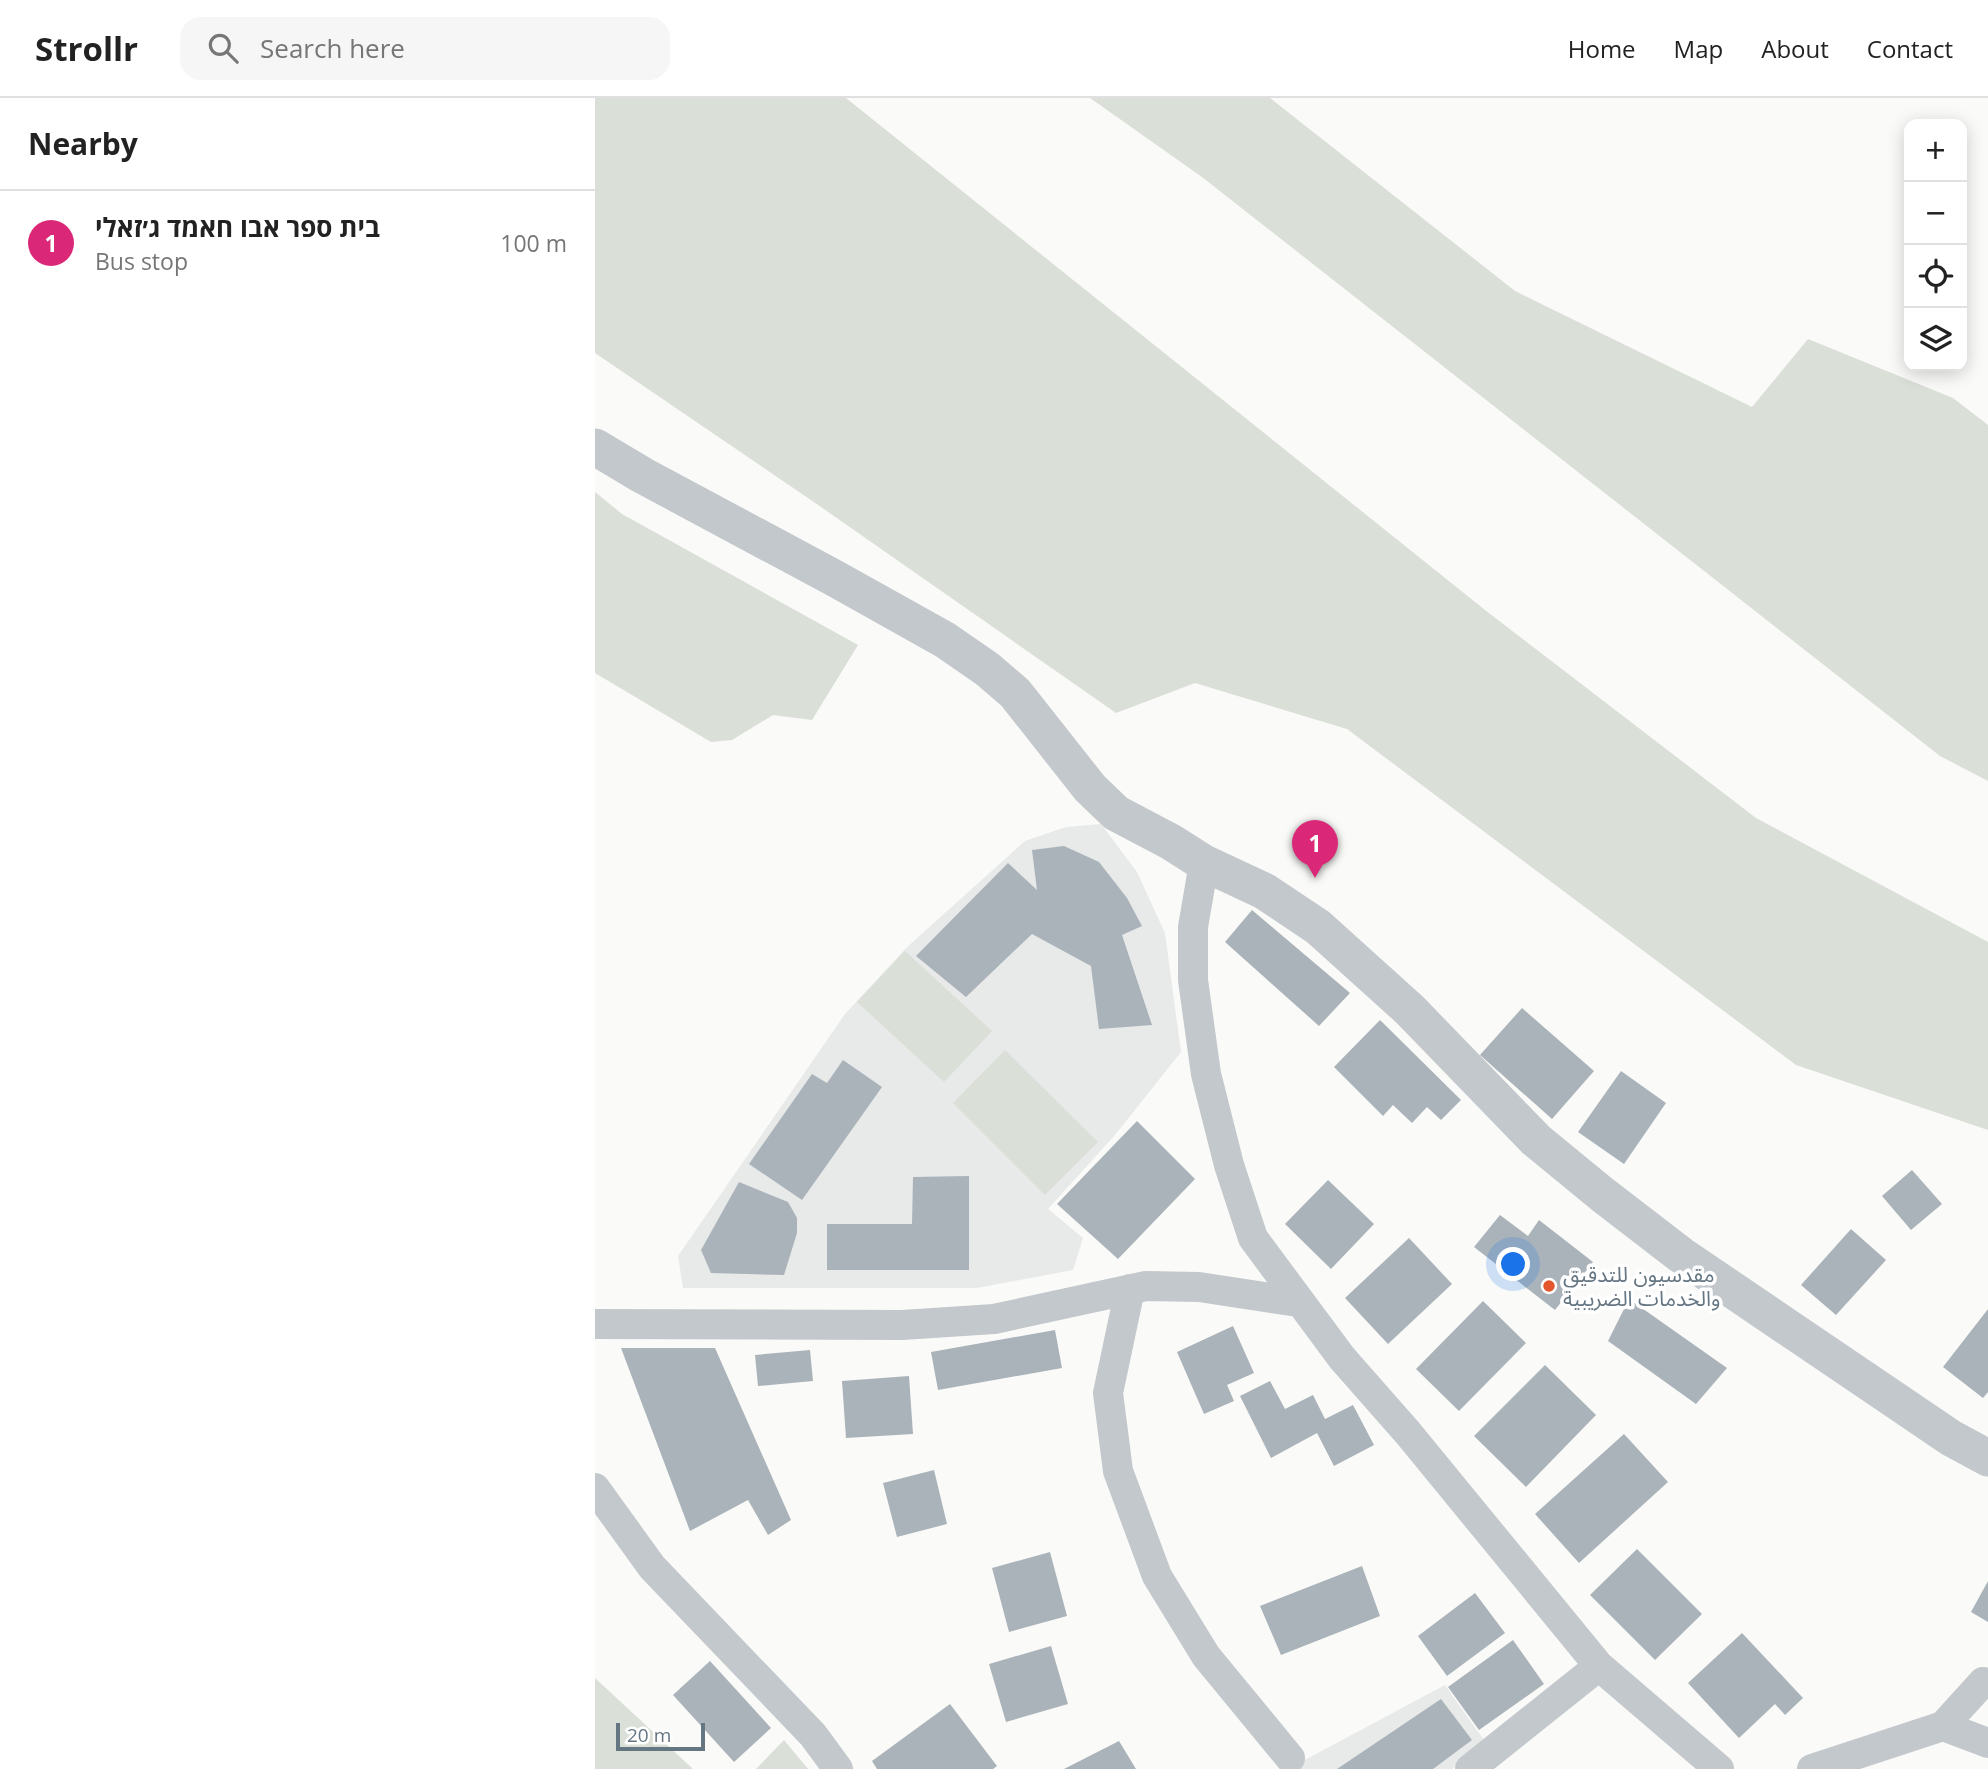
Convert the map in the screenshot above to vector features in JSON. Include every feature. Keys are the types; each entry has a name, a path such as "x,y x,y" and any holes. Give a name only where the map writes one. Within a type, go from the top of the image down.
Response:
{"street":[{"path":"595,447 848,585 945,640 977,662 1015,693 1090,788 1116,813 1204,863 1264,891 1318,928 1410,1010 1536,1140 1681,1255 1951,1438 1988,1458"},
{"path":"1204,863 1193,927 1193,981 1206,1074 1229,1165 1253,1238 1342,1358 1408,1433 1599,1666 1719,1769"},
{"path":"595,1324 902,1325 994,1319 1146,1286 1199,1287 1299,1302"},
{"path":"1130,1289 1108,1393 1118,1471 1157,1576 1206,1656 1290,1758"},
{"path":"595,1488 652,1567 813,1735 838,1769"},
{"path":"1470,1769 1599,1666"},
{"path":"1812,1769 1943,1726 1983,1682 1988,1684"},
{"path":"1943,1726 1988,1743"}],"shaded area":[{"path":"595,98 846,98 1485,610 1756,818 1988,942 1988,1130 1796,1065 1347,729 1195,683 1116,713 595,353"},
{"path":"1090,98 1270,98 1515,291 1752,407 1808,339 1953,398 1988,425 1988,781 1940,756 1202,177"},
{"path":"595,492 622,514 858,645 812,720 773,715 732,740 711,742 595,673"},
{"path":"1101,824 1137,872 1165,933 1181,1052 1115,1135 1048,1209 1083,1238 1073,1270 977,1288 683,1288 678,1256 845,1014 906,948 1025,841 1066,827"},
{"path":"905,951 992,1031 944,1082 857,1002"},
{"path":"1005,1050 1098,1142 1045,1195 953,1103"},
{"path":"595,1678 693,1769 595,1769"},
{"path":"1445,1685 1486,1743 1452,1769 1288,1769"},
{"path":"784,1740 808,1769 756,1769"}],"building":[{"path":"1064,846 1099,862 1127,898 1142,926 1122,935 1152,1025 1099,1029 1091,966 1032,934 966,997 916,956 1008,863 1037,890 1032,850"},
{"path":"1252,910 1350,993 1319,1026 1225,942"},
{"path":"1522,1008 1594,1071 1552,1119 1480,1055"},
{"path":"1380,1020 1461,1100 1441,1120 1427,1107 1412,1123 1393,1105 1383,1116 1334,1067"},
{"path":"843,1060 882,1087 802,1200 749,1164 812,1074 827,1083"},
{"path":"1621,1071 1666,1103 1624,1164 1578,1132"},
{"path":"1137,1121 1195,1179 1118,1259 1057,1204"},
{"path":"1912,1170 1942,1204 1911,1230 1882,1196"},
{"path":"969,1176 969,1270 827,1270 827,1224 912,1224 913,1177"},
{"path":"1328,1180 1374,1224 1331,1269 1285,1224"},
{"path":"739,1182 788,1202 797,1218 797,1233 784,1275 711,1273 701,1250"},
{"name":"مقدسيون للتدقيق والخدمات الضريبية","path":"1500,1215 1528,1236 1539,1220 1593,1262 1555,1310 1474,1247"},
{"path":"1851,1229 1886,1260 1836,1315 1801,1285"},
{"path":"1409,1238 1452,1284 1388,1344 1345,1298"},
{"path":"1629,1299 1727,1368 1696,1404 1608,1341"},
{"path":"1483,1301 1526,1343 1459,1411 1416,1369"},
{"path":"1988,1309 1988,1392 1983,1398 1943,1367"},
{"path":"1233,1326 1254,1373 1227,1385 1234,1401 1204,1414 1177,1352"},
{"path":"1055,1330 1062,1368 938,1390 931,1352"},
{"path":"621,1348 715,1348 791,1520 768,1535 748,1500 690,1531"},
{"path":"810,1350 813,1381 758,1386 755,1355"},
{"path":"1545,1365 1596,1415 1526,1487 1474,1436"},
{"path":"909,1376 913,1434 846,1438 842,1381"},
{"path":"1270,1381 1285,1409 1313,1395 1325,1419 1353,1405 1374,1445 1334,1466 1317,1433 1271,1458 1240,1396"},
{"path":"1624,1434 1668,1482 1579,1563 1535,1514"},
{"path":"934,1470 947,1524 897,1537 883,1483"},
{"path":"1637,1549 1702,1614 1655,1660 1590,1595"},
{"path":"1050,1552 1067,1616 1009,1632 992,1568"},
{"path":"1362,1566 1380,1616 1281,1655 1260,1606"},
{"path":"1988,1581 1988,1622 1971,1612"},
{"path":"1475,1593 1505,1633 1447,1676 1418,1636"},
{"path":"1742,1633 1803,1698 1785,1715 1775,1704 1739,1738 1688,1683"},
{"path":"1513,1640 1544,1684 1479,1730 1448,1687"},
{"path":"1051,1646 1068,1704 1006,1722 989,1664"},
{"path":"710,1661 771,1728 734,1762 673,1695"},
{"path":"1441,1699 1472,1740 1433,1769 1337,1769"},
{"path":"950,1704 997,1766 993,1769 877,1769 872,1761"},
{"path":"1119,1741 1136,1769 1064,1769"}],"place":[{"name":"בית ספר אבו חאמד ג׳זאלי","path":"1315,878"},
{"name":"مقدسيون للتدقيق والخدمات الضريبية","path":"1549,1286"}]}
